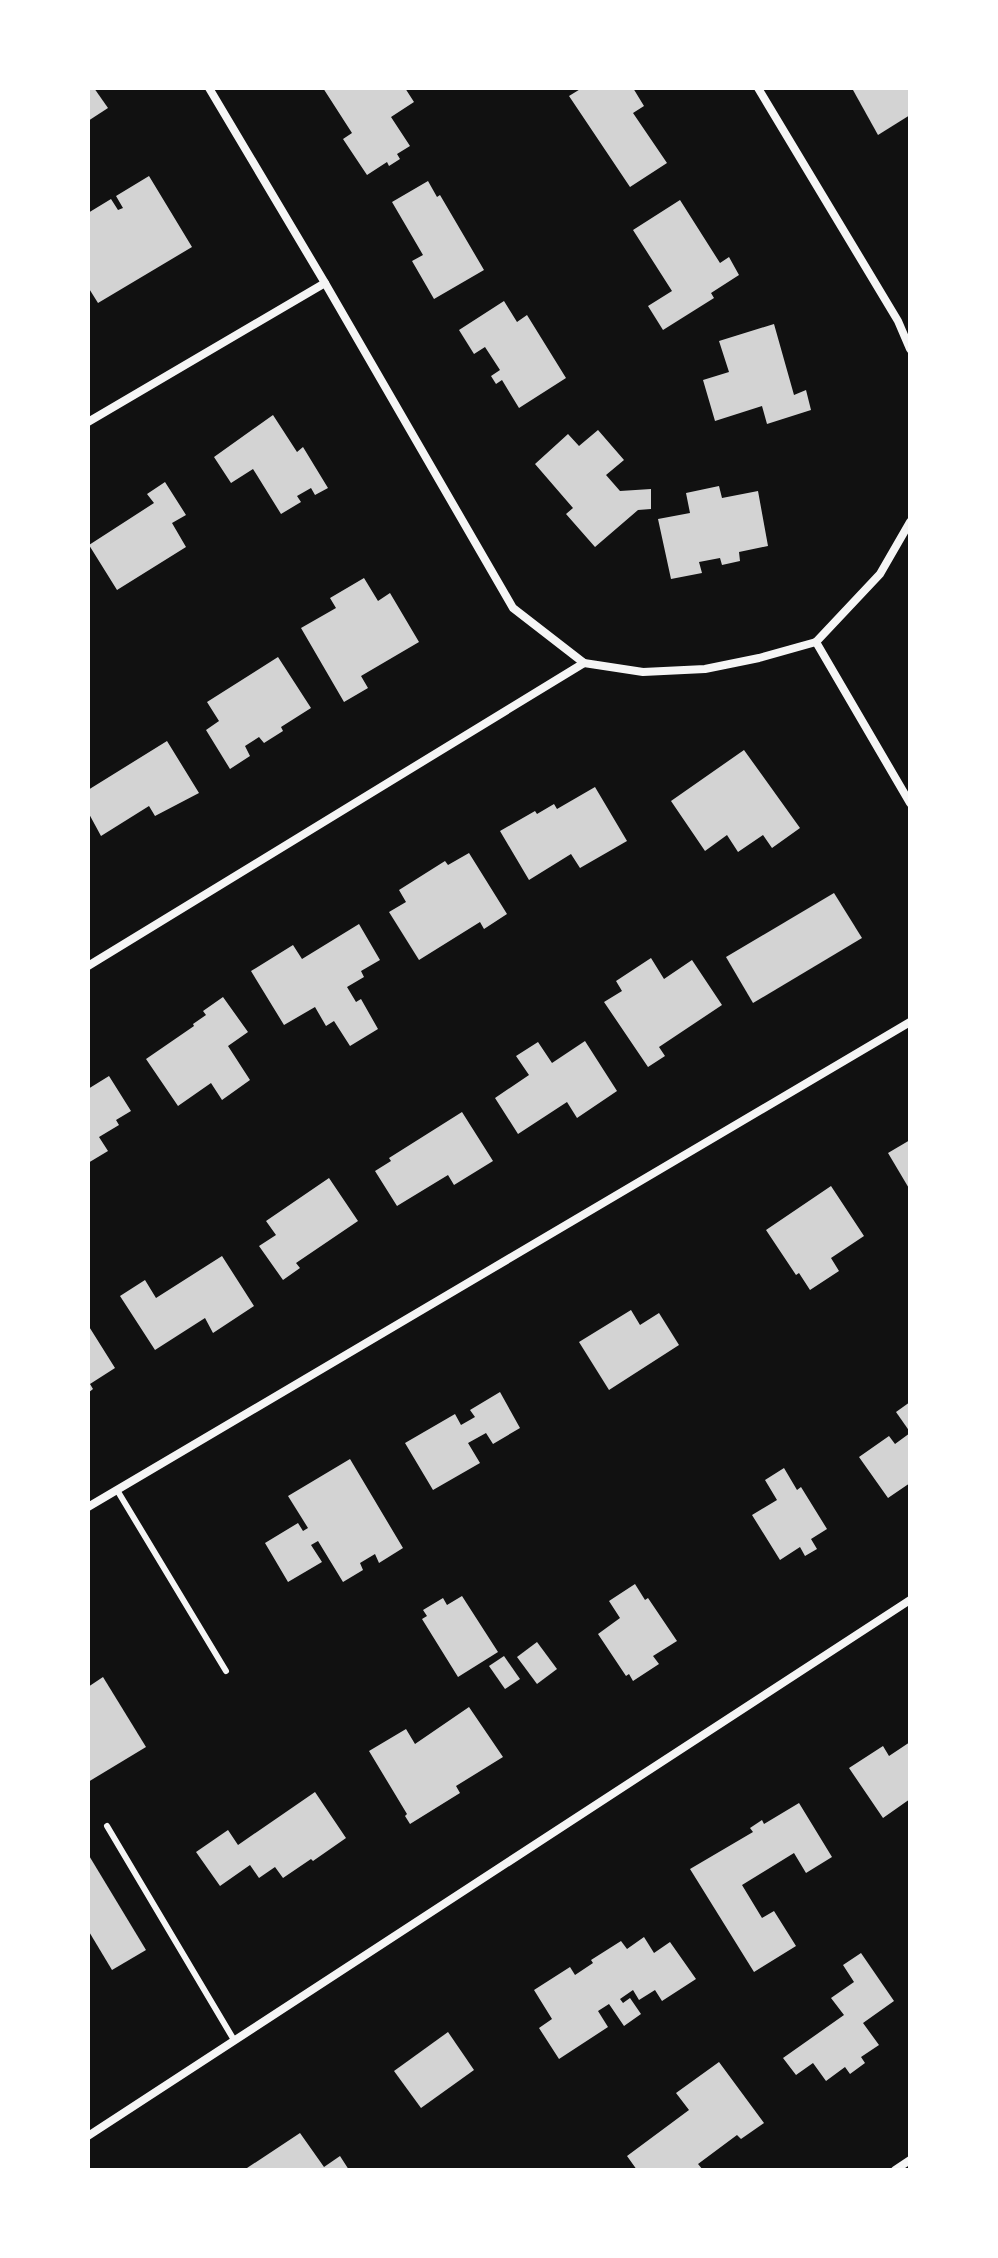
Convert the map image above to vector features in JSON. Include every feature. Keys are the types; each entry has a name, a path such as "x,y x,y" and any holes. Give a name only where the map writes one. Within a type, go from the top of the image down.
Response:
{"street":[{"path":"209,88 513,608 584,663 643,672 705,669 816,642 880,574 910,522"},
{"path":"758,88 898,321 910,349"},
{"path":"88,422 325,283"},
{"path":"816,642 910,803"},
{"path":"88,966 584,663"},
{"path":"88,1507 910,1022"},
{"path":"88,2136 910,1600"},
{"path":"895,2170 910,2160"}],"lane":[{"path":"117,1490 226,1671"},
{"path":"107,1826 234,2040"}],"building":[{"path":"88,88 94,88 108,108 88,121"},
{"path":"323,88 405,88 414,102 391,117 410,146 397,154 400,159 389,166 387,162 367,175 343,139 352,133"},
{"path":"582,88 633,88 644,106 633,113 667,163 630,187 569,96"},
{"path":"910,88 910,115 878,135 853,90"},
{"path":"149,176 192,247 98,303 88,287 88,213 111,199 118,210 123,208 116,196"},
{"path":"428,181 437,197 440,195 484,270 434,299 412,261 423,255 392,202"},
{"path":"680,200 720,263 729,257 739,275 711,293 714,298 663,330 648,306 672,291 633,230"},
{"path":"504,301 517,322 527,315 566,378 519,408 502,380 496,384 491,376 500,370 485,347 474,354 459,330"},
{"path":"774,324 794,395 806,390 811,410 767,424 762,406 715,421 703,380 729,372 719,341"},
{"path":"273,415 297,452 303,447 328,488 315,495 311,488 297,496 301,502 281,514 253,469 231,483 214,457"},
{"path":"598,430 624,460 606,475 620,491 651,489 651,509 638,510 595,547 566,514 573,508 535,464 568,434 579,446"},
{"path":"165,482 186,515 172,523 186,547 117,590 89,545 154,503 147,494"},
{"path":"719,486 722,498 758,491 768,546 739,552 740,561 722,565 720,558 699,562 702,573 671,579 658,519 690,513 686,493"},
{"path":"364,578 378,601 390,593 419,642 361,676 368,688 344,702 301,628 336,608 330,598"},
{"path":"278,657 311,708 281,727 283,731 264,743 259,737 245,746 250,756 230,769 206,730 219,721 207,702"},
{"path":"167,741 199,793 155,816 149,806 101,836 88,812 88,790"},
{"path":"744,750 800,828 772,848 763,835 738,852 727,835 705,851 671,801"},
{"path":"595,787 627,841 580,868 571,854 529,880 500,831 535,811 537,814 554,804 557,809"},
{"path":"469,853 507,914 484,929 480,922 419,960 389,912 406,902 399,890 445,861 448,865"},
{"path":"834,893 862,938 753,1003 726,957"},
{"path":"359,924 380,960 361,971 364,977 347,987 356,1002 361,999 378,1029 350,1046 334,1021 326,1026 315,1007 284,1025 251,971 293,945 302,959"},
{"path":"651,958 664,979 692,960 722,1005 659,1047 665,1056 648,1067 604,1002 622,991 616,981"},
{"path":"223,997 248,1032 228,1046 250,1080 222,1100 211,1083 178,1106 146,1059 194,1026 206,1015 203,1011"},
{"path":"585,1041 617,1091 577,1118 567,1102 518,1134 495,1098 529,1075 516,1056 538,1042 552,1063"},
{"path":"109,1076 131,1111 116,1120 119,1125 99,1137 108,1151 88,1163 88,1089"},
{"path":"462,1112 493,1161 454,1185 448,1175 397,1206 375,1171 391,1161 389,1158"},
{"path":"910,1140 910,1190 888,1153"},
{"path":"329,1178 358,1221 296,1263 300,1268 283,1280 259,1246 276,1235 266,1221"},
{"path":"831,1186 864,1236 831,1258 839,1271 810,1290 799,1273 796,1275 766,1230"},
{"path":"222,1256 254,1306 213,1333 205,1318 155,1350 120,1296 145,1280 156,1298"},
{"path":"631,1310 640,1325 659,1313 679,1345 609,1390 579,1342"},
{"path":"88,1325 115,1368 90,1384 93,1389 88,1393"},
{"path":"500,1392 520,1428 493,1444 486,1433 468,1443 480,1463 433,1490 405,1443 455,1414 461,1425 475,1417 470,1410"},
{"path":"910,1402 910,1432 896,1412"},
{"path":"910,1433 910,1483 888,1498 859,1457 889,1436 895,1444"},
{"path":"350,1459 403,1548 379,1563 375,1554 360,1563 363,1570 343,1582 318,1541 311,1545 322,1562 288,1582 265,1543 298,1523 303,1531 308,1528 288,1496"},
{"path":"784,1468 797,1490 801,1487 827,1529 811,1539 817,1549 805,1556 800,1547 780,1560 752,1515 777,1500 765,1480"},
{"path":"635,1584 677,1641 653,1656 659,1664 633,1681 629,1674 626,1676 598,1634 620,1618 609,1601"},
{"path":"462,1596 498,1652 458,1677 422,1619 427,1616 423,1610 443,1598 447,1605"},
{"path":"537,1642 557,1669 537,1684 517,1657"},
{"path":"504,1656 520,1679 505,1689 489,1666"},
{"path":"103,1677 146,1747 88,1782 88,1687"},
{"path":"469,1707 503,1757 456,1786 460,1793 410,1824 369,1751 406,1729 415,1744"},
{"path":"910,1742 910,1799 883,1818 849,1768 883,1746 889,1756"},
{"path":"315,1792 346,1838 283,1878 275,1867 259,1878 250,1865 220,1886 196,1852 228,1830 238,1845"},
{"path":"799,1803 832,1857 806,1873 794,1853 742,1885 762,1918 774,1911 796,1946 754,1972 690,1869 753,1832 750,1828 762,1820 764,1824"},
{"path":"88,1854 146,1950 112,1970 88,1930"},
{"path":"644,1937 654,1953 670,1942 696,1979 662,2001 655,1990 639,2000 633,1990 620,1999 623,2003 630,1998 641,2014 624,2026 609,2004 598,2011 608,2027 559,2059 539,2028 552,2019 534,1990 570,1967 575,1975 593,1963 591,1960 621,1941 627,1949"},
{"path":"861,1953 894,2001 863,2023 879,2045 861,2057 865,2063 850,2074 845,2067 826,2081 813,2063 796,2075 783,2058 844,2015 831,1998 854,1982 843,1965"},
{"path":"448,2032 474,2070 421,2108 394,2071"},
{"path":"719,2062 764,2123 741,2139 737,2135 698,2164 703,2170 637,2170 627,2156 689,2110 676,2093"},
{"path":"300,2133 324,2167 340,2156 349,2170 244,2170"}]}
